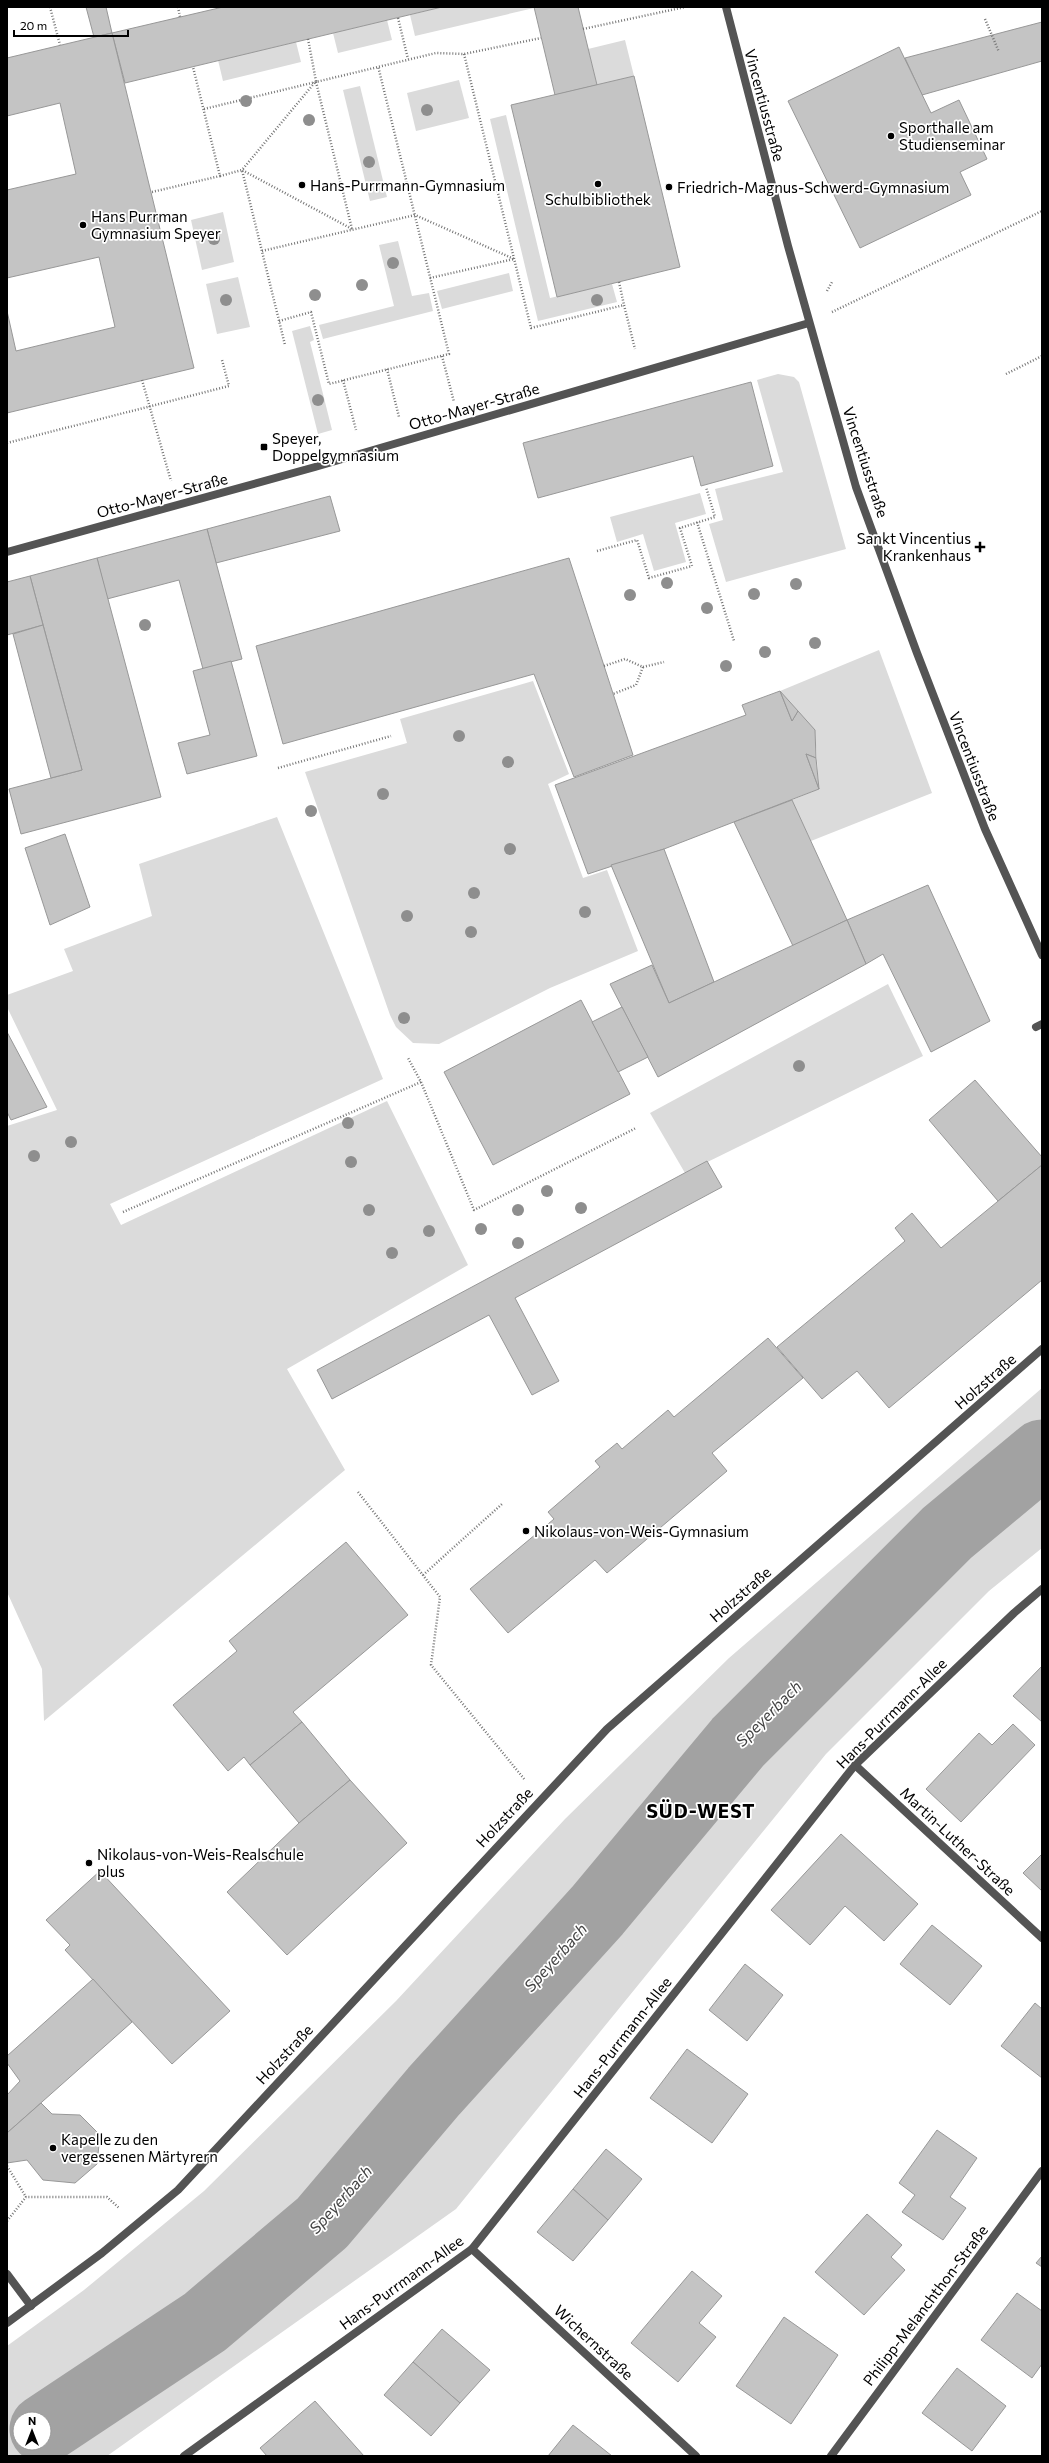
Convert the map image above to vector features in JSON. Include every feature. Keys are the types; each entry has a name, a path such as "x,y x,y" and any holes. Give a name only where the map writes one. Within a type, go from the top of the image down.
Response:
{"street":[{"name":"Vincentiusstraße","path":"726,7 809,323 856,487 917,653 985,829 1042,955"},
{"name":"Otto-Mayer-Straße","path":"7,552 362,454 809,323"},
{"name":"Holzstraße","path":"7,2323 136,2225 178,2190 607,1729 1042,1349"},
{"name":"Hans-Purrmann-Allee","path":"184,2456 472,2249 855,1765 1014,1613 1042,1589"},
{"name":"Martin-Luther-Straße","path":"855,1765 1042,1938"},
{"name":"Philipp-Melanchthon-Straße","path":"831,2456 1042,2171"},
{"name":"Wichernstraße","path":"472,2249 696,2456"},
{"path":"7,2274 31,2306"}],"path":[{"path":"50,7 60,45"},
{"path":"178,7 180,17"},
{"path":"583,29 685,7"},
{"path":"398,18 408,59"},
{"path":"985,19 999,52"},
{"path":"204,109 436,53 464,54 541,38"},
{"path":"308,40 316,82 352,229"},
{"path":"464,54 531,328 624,305"},
{"path":"279,321 311,312 329,384 449,354 378,66"},
{"path":"193,67 220,176"},
{"path":"152,192 242,170 316,82"},
{"path":"242,170 352,229"},
{"path":"242,170 285,345"},
{"path":"809,323 1042,211"},
{"path":"262,251 415,215 514,259"},
{"path":"430,278 514,259"},
{"path":"619,282 642,372"},
{"path":"442,356 460,425"},
{"path":"1006,374 1042,356"},
{"path":"7,443 229,386 222,360"},
{"path":"387,369 405,441"},
{"path":"142,380 178,505"},
{"path":"343,380 362,454"},
{"path":"597,551 637,540 649,578 692,566 680,528 715,517 706,487"},
{"path":"697,522 734,641"},
{"path":"604,666 625,659 643,667 664,662"},
{"path":"613,694 636,685 643,667"},
{"path":"278,768 391,736"},
{"path":"408,1058 421,1082 474,1210 636,1128"},
{"path":"123,1212 421,1082"},
{"path":"358,1492 440,1597 431,1665 511,1763"},
{"path":"423,1576 502,1504"},
{"path":"7,2166 26,2197"},
{"path":"26,2197 107,2196 136,2225"},
{"path":"7,2221 26,2197"}],"shaded area":[{"path":"442,7 534,8 415,36 410,15"},
{"path":"387,20 392,40 338,53 333,33"},
{"path":"625,40 634,76 597,85 588,49"},
{"path":"296,42 301,62 223,81 218,60"},
{"path":"459,80 469,118 416,131 407,93"},
{"path":"360,86 387,197 370,201 343,90"},
{"path":"506,115 550,298 612,284 617,302 538,321 490,119"},
{"path":"223,212 234,262 202,270 191,220"},
{"path":"398,241 412,296 429,293 433,311 323,339 319,325 394,306 379,245"},
{"path":"509,273 513,291 442,309 437,291"},
{"path":"238,277 250,327 217,334 206,284"},
{"path":"310,326 314,340 310,342 332,430 318,434 292,331"},
{"path":"778,374 794,377 799,382 846,549 726,582 709,524 723,520 715,489 783,472 757,380"},
{"path":"700,493 706,514 675,523 686,562 654,571 643,534 617,542 610,517"},
{"path":"879,650 932,793 811,841 792,800 819,789 815,731 780,691"},
{"path":"533,681 569,774 548,784 583,878 607,870 638,951 550,988 439,1044 413,1043 396,1027 390,1015 305,772 407,743 400,719"},
{"path":"277,817 383,1079 110,1204 121,1225 387,1101 468,1265 287,1369 345,1470 44,1721 42,1669 7,1592 7,1126 57,1110 7,1007 7,995 73,971 64,949 152,916 139,864"},
{"path":"888,984 923,1056 685,1173 650,1113"},
{"path":"1042,1388 1042,1548 989,1591 826,1754 456,2209 107,2456 7,2456 7,2346 84,2290 204,2191 396,2001 565,1819 729,1658"}],"building":[{"path":"86,7 106,7 112,33 94,37"},
{"path":"223,7 442,7 125,83 112,33"},
{"path":"534,7 578,7 597,85 555,95"},
{"path":"1042,22 1042,61 922,95 905,58"},
{"name":"Hans Purrman Gymnasium Speyer","path":"112,33 194,368 7,413 7,311 16,351 115,327 99,257 7,278 7,190 76,174 60,103 7,116 7,58"},
{"name":"Sporthalle am Studienseminar","path":"899,47 931,113 959,100 987,159 960,172 971,195 860,248 788,101"},
{"path":"634,76 680,267 557,297 511,105"},
{"path":"751,382 773,466 701,486 693,456 538,498 523,443"},
{"path":"330,496 340,531 216,563 207,529"},
{"path":"207,529 242,659 203,669 179,580 107,599 97,558"},
{"path":"97,558 161,797 21,834 9,789 82,770 30,576"},
{"path":"569,558 633,755 574,777 534,674 283,744 256,646"},
{"path":"30,576 43,625 7,635 7,582"},
{"path":"43,625 82,770 51,778 13,634"},
{"path":"231,661 257,756 187,774 178,743 210,735 193,671"},
{"path":"780,691 792,721 798,711 815,730 816,758 806,754 819,789 664,849 588,874 555,785 746,715 742,705"},
{"path":"780,691 798,711 792,721"},
{"path":"806,754 816,758 819,789"},
{"path":"792,800 847,920 793,946 734,822"},
{"path":"65,834 90,907 50,925 25,848"},
{"path":"664,849 714,982 669,1003 611,865"},
{"path":"928,885 990,1021 931,1052 883,954 866,964 847,920"},
{"path":"847,920 866,964 658,1077 610,984 652,965 669,1003"},
{"path":"581,1000 630,1094 493,1165 444,1072"},
{"path":"622,1007 648,1057 618,1072 592,1022"},
{"path":"7,1032 47,1107 11,1120 7,1112"},
{"path":"975,1080 1042,1157 1042,1165 998,1201 929,1120"},
{"path":"707,1161 722,1187 515,1298 559,1381 532,1395 489,1315 332,1399 317,1370"},
{"path":"1042,1165 1042,1280 889,1408 857,1371 822,1399 777,1347 905,1241 895,1228 912,1213 941,1248"},
{"name":"Nikolaus-von-Weis-Gymnasium","path":"768,1338 803,1378 712,1453 727,1471 607,1573 595,1560 508,1633 470,1589 554,1519 548,1512 600,1467 595,1461 617,1443 622,1449 668,1410 674,1417"},
{"path":"346,1542 408,1615 293,1712 302,1722 250,1765 244,1757 228,1771 173,1705 237,1651 229,1641"},
{"path":"1042,1666 1042,1722 1013,1696"},
{"path":"302,1722 350,1780 299,1823 250,1765"},
{"path":"1013,1724 1035,1745 961,1822 926,1789 979,1733 992,1745"},
{"path":"350,1780 407,1843 287,1955 227,1892 299,1823"},
{"path":"841,1834 918,1904 884,1941 845,1906 810,1945 771,1910"},
{"path":"1042,1854 1042,1891 1023,1873"},
{"path":"100,1871 230,2011 172,2064 65,1950 70,1945 46,1920"},
{"path":"932,1925 982,1966 950,2005 900,1964"},
{"path":"745,1964 783,1995 747,2041 709,2010"},
{"path":"93,1979 132,2022 7,2133 7,2095 20,2081 7,2063 7,2056"},
{"path":"1035,2003 1042,2009 1042,2078 1001,2046"},
{"path":"687,2049 748,2094 712,2143 650,2098"},
{"name":"Kapelle zu den vergessenen Märtyrern","path":"41,2103 52,2114 80,2115 100,2135 97,2164 75,2183 43,2180 27,2160 7,2163 7,2133"},
{"path":"937,2130 977,2158 950,2197 966,2208 943,2240 902,2212 915,2195 899,2183"},
{"path":"606,2149 642,2179 608,2220 573,2189"},
{"path":"573,2189 608,2220 573,2261 537,2232"},
{"path":"867,2214 902,2245 891,2257 905,2270 864,2315 815,2272"},
{"path":"1042,2256 1042,2267 1036,2263"},
{"path":"692,2271 722,2296 699,2323 716,2337 678,2382 631,2343"},
{"path":"1017,2293 1042,2311 1042,2364 1032,2378 981,2340"},
{"path":"784,2317 838,2355 791,2424 736,2386"},
{"path":"442,2329 490,2370 460,2403 413,2362"},
{"path":"413,2362 460,2403 431,2436 384,2395"},
{"path":"957,2368 1006,2406 972,2451 922,2413"},
{"path":"315,2401 364,2456 267,2456 260,2448"},
{"path":"573,2425 612,2456 548,2456"}],"waterway":[{"name":"Speyerbach","path":"52,2424 205,2322 322,2223 434,2091 597,1911 738,1742 947,1533 1042,1454"}],"place":[{"name":"Sporthalle am Studienseminar","path":"891,136"},
{"name":"Schulbibliothek","path":"598,184"},
{"name":"Hans-Purrmann-Gymnasium","path":"302,185"},
{"name":"Friedrich-Magnus-Schwerd-Gymnasium","path":"669,187"},
{"name":"Hans Purrman Gymnasium Speyer","path":"83,225"},
{"name":"Speyer, Doppelgymnasium","path":"264,447"},
{"name":"Sankt Vincentius Krankenhaus","path":"980,547"},
{"name":"Nikolaus-von-Weis-Gymnasium","path":"526,1531"},
{"name":"Nikolaus-von-Weis-Realschule plus","path":"89,1863"},
{"name":"Kapelle zu den vergessenen Märtyrern","path":"53,2148"}],"district":[{"name":"SÜD-WEST","path":"701,1810"}]}
